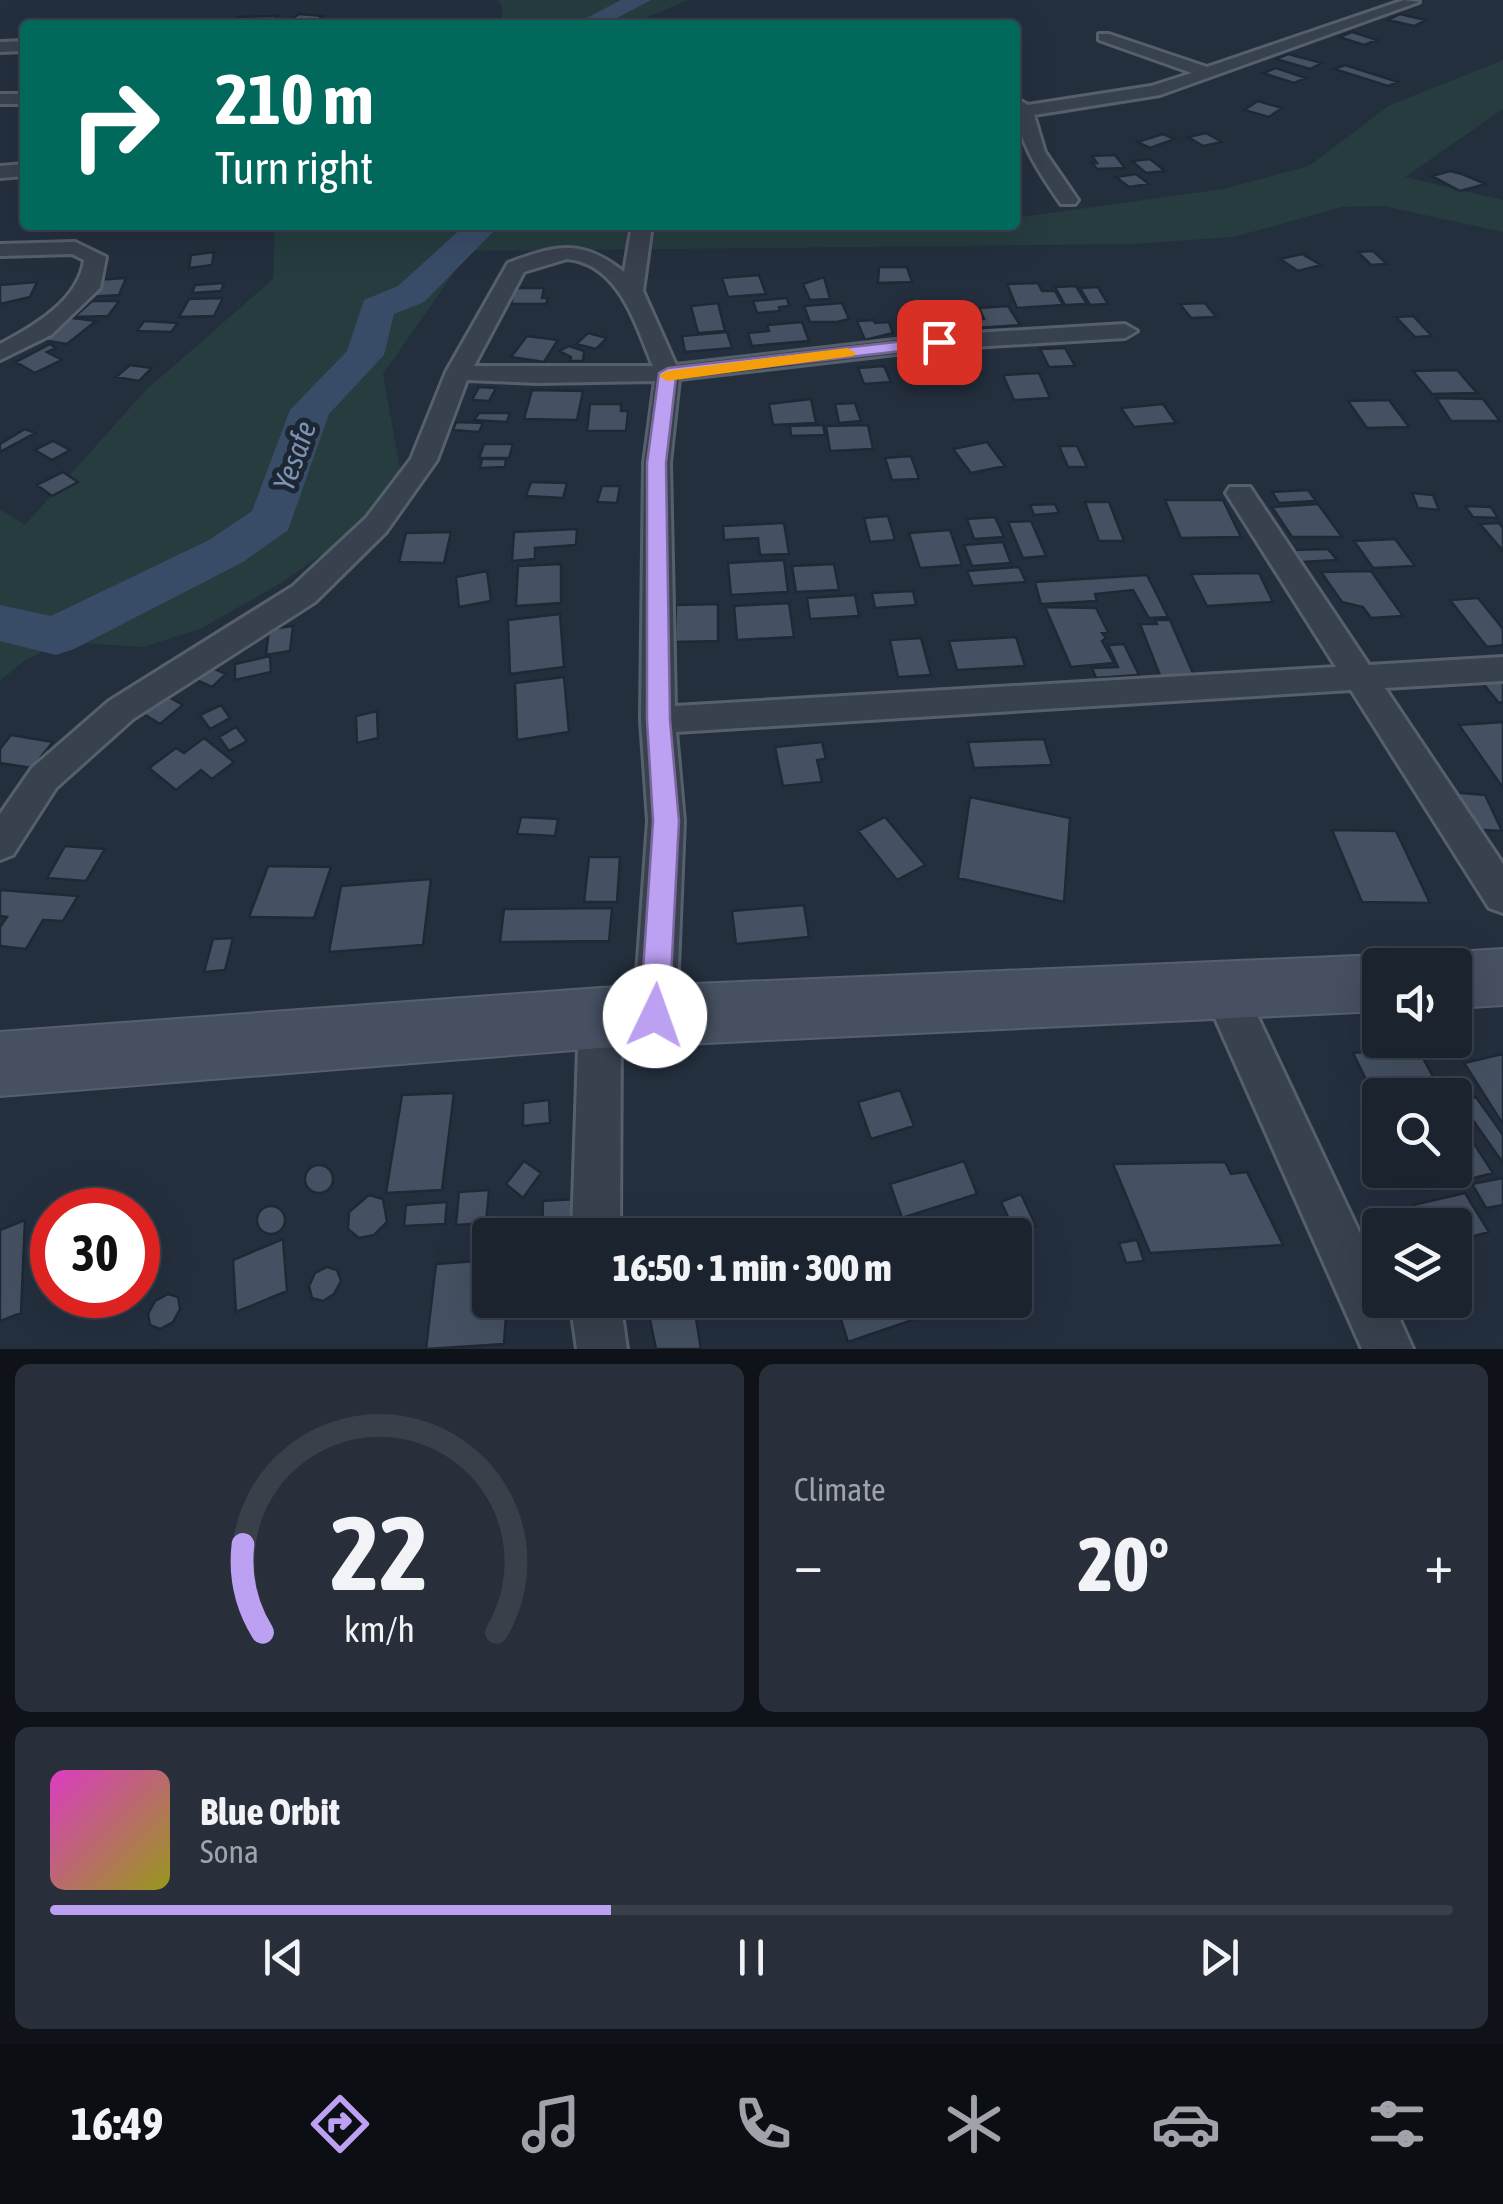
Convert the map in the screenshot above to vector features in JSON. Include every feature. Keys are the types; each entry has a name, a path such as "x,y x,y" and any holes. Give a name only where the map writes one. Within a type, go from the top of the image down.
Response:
{"main road":[{"path":"1472,979 1503,978"},
{"path":"0,1064 628,1017 1362,985"}],"street":[{"path":"1068,200 1036,152 1020,107 1154,91 1412,2"},
{"path":"1104,37 1205,72"},
{"path":"1020,152 1036,152"},
{"path":"632,291 641,230"},
{"path":"0,250 75,248 94,257 92,283 44,330 0,353"},
{"path":"0,844 44,778 121,710 304,594 376,525 424,460 458,372 516,268 568,253 595,257 632,291 668,373 656,463 658,720 666,821 628,1017 598,1218"},
{"path":"458,372 537,376 668,373 939,342 1125,331"},
{"path":"1240,494 1503,896"},
{"path":"658,720 1503,668"},
{"path":"1224,991 1388,1349"},
{"path":"598,1318 602,1349"}],"green space":[{"path":"497,0 688,0 643,20 501,20 502,5"},
{"path":"1503,60 1503,109 1405,177 1503,200 1503,232 1383,206 1342,207 1234,237 1133,244 469,251 383,374 402,480 383,512 281,583 200,629 143,647 63,642 24,661 0,681 0,509 25,525 145,391 273,279 275,230 1020,230 1020,217 1223,189 1309,166 1390,105"}],"building":[{"path":"299,14 323,16 317,20 290,20"},
{"path":"1400,14 1426,20 1414,26 1388,20"},
{"path":"278,16 275,20 235,20"},
{"path":"1352,32 1377,40 1364,45 1339,37"},
{"path":"1288,54 1322,63 1310,69 1276,59"},
{"path":"1345,65 1398,82 1388,86 1334,69"},
{"path":"1276,68 1306,78 1294,83 1263,73"},
{"path":"1258,101 1282,108 1269,117 1244,110"},
{"path":"1206,133 1222,142 1203,146 1188,137"},
{"path":"1163,134 1175,139 1150,148 1137,142"},
{"path":"1115,155 1125,168 1097,169 1092,163 1097,163 1092,156"},
{"path":"1150,159 1165,171 1146,173 1132,161"},
{"path":"1450,171 1486,184 1460,191 1432,176"},
{"path":"1136,174 1149,184 1129,187 1116,177"},
{"path":"1373,251 1387,264 1371,265 1358,252"},
{"path":"214,252 212,265 189,268 191,255"},
{"path":"1302,254 1321,265 1298,271 1280,259"},
{"path":"879,267 907,267 912,282 878,283"},
{"path":"759,275 766,294 728,297 722,278"},
{"path":"824,277 830,299 810,300 803,284"},
{"path":"126,278 119,295 88,297 96,280"},
{"path":"37,282 30,297 0,304 0,285"},
{"path":"224,283 221,291 192,293 195,285"},
{"path":"1038,283 1042,291 1055,291 1063,305 1017,308 1007,284"},
{"path":"1076,286 1087,304 1065,305 1055,287"},
{"path":"1098,287 1108,304 1090,305 1080,288"},
{"path":"515,288 544,288 542,298 548,298 546,304 511,304"},
{"path":"223,298 214,316 179,317 189,299"},
{"path":"787,298 789,306 779,307 780,311 757,313 753,301"},
{"path":"92,301 119,301 108,316 74,317"},
{"path":"718,303 725,331 698,333 691,306"},
{"path":"842,303 849,319 837,322 810,322 804,306"},
{"path":"1205,303 1216,317 1191,318 1180,304"},
{"path":"1008,306 1020,325 976,328 973,320 984,319 979,308"},
{"path":"1413,316 1432,336 1415,337 1396,317"},
{"path":"65,317 96,321 67,344 35,339"},
{"path":"144,321 178,323 171,332 137,331"},
{"path":"857,321 889,322 893,333 865,340"},
{"path":"802,322 809,341 752,346 748,333 769,331 767,325"},
{"path":"727,332 732,348 685,352 682,336"},
{"path":"588,333 607,338 596,349 576,344"},
{"path":"527,336 558,340 544,362 511,357"},
{"path":"50,344 56,348 47,352 62,360 35,373 16,362"},
{"path":"569,346 584,351 583,361 570,361 571,357 559,351"},
{"path":"1065,348 1075,366 1049,367 1040,349"},
{"path":"968,357 981,373 954,378 942,362"},
{"path":"130,365 152,368 139,381 116,377"},
{"path":"884,366 891,382 864,384 858,368"},
{"path":"1457,370 1477,393 1432,394 1413,371"},
{"path":"1039,373 1050,398 1014,400 1003,375"},
{"path":"479,387 496,388 489,401 472,400"},
{"path":"532,390 583,391 577,420 524,419"},
{"path":"1436,398 1483,399 1500,421 1451,421"},
{"path":"811,399 816,423 773,425 769,404"},
{"path":"1389,400 1409,427 1367,428 1348,401"},
{"path":"855,403 861,421 839,423 835,404"},
{"path":"590,404 621,404 621,411 628,411 626,431 587,431"},
{"path":"1163,404 1176,423 1134,427 1121,408"},
{"path":"479,413 510,413 507,422 474,420"},
{"path":"456,422 483,423 479,432 453,430"},
{"path":"823,425 825,435 791,436 790,426"},
{"path":"868,425 873,449 830,451 826,426"},
{"path":"25,429 35,433 0,452 0,444"},
{"path":"53,441 70,450 52,460 35,450"},
{"path":"987,442 1005,466 971,473 953,449"},
{"path":"484,444 513,444 509,458 479,458"},
{"path":"1059,446 1077,446 1087,467 1068,467"},
{"path":"911,456 919,479 892,480 885,458"},
{"path":"482,459 506,459 505,467 480,468"},
{"path":"63,472 78,482 52,496 37,485"},
{"path":"531,482 567,483 563,498 526,496"},
{"path":"602,486 620,486 617,503 597,502"},
{"path":"1308,490 1316,501 1279,503 1272,492"},
{"path":"1412,493 1433,495 1439,510 1418,508"},
{"path":"1165,500 1223,500 1241,537 1181,538"},
{"path":"1085,502 1109,502 1124,541 1099,541"},
{"path":"1055,504 1059,513 1034,515 1030,505"},
{"path":"1318,504 1342,537 1292,537 1272,507"},
{"path":"1465,506 1491,507 1498,518 1473,517"},
{"path":"888,516 895,540 870,542 864,518"},
{"path":"995,517 1004,537 974,539 967,519"},
{"path":"1031,521 1046,556 1023,558 1008,522"},
{"path":"784,523 789,554 760,555 758,538 724,540 723,526"},
{"path":"1499,523 1503,528 1503,551 1480,524"},
{"path":"577,529 576,545 535,548 535,559 512,561 514,532"},
{"path":"950,530 962,565 920,568 909,533"},
{"path":"451,532 444,563 399,562 406,533"},
{"path":"1395,539 1415,566 1373,568 1354,541"},
{"path":"1003,542 1011,563 972,566 964,545"},
{"path":"1328,549 1337,560 1302,562 1294,550"},
{"path":"784,560 788,592 731,595 728,563"},
{"path":"561,564 561,603 516,606 518,566"},
{"path":"834,564 839,590 796,592 792,566"},
{"path":"1019,567 1026,582 973,586 967,571"},
{"path":"487,571 491,601 459,607 456,577"},
{"path":"1371,571 1403,616 1371,618 1363,607 1342,602 1321,572"},
{"path":"1259,573 1273,602 1207,606 1191,574"},
{"path":"1147,575 1168,617 1149,618 1133,590 1095,594 1097,601 1041,604 1035,582"},
{"path":"913,591 916,605 875,608 872,593"},
{"path":"855,595 859,616 810,619 807,598"},
{"path":"1478,598 1503,629 1503,645 1487,647 1450,600"},
{"path":"789,603 794,637 737,640 734,606"},
{"path":"718,604 718,641 675,642 676,605"},
{"path":"1045,607 1096,608 1108,632 1102,633 1106,638 1102,641 1114,663 1071,667"},
{"path":"560,614 564,667 510,674 508,620"},
{"path":"1155,620 1170,620 1195,678 1161,678 1140,624 1157,624"},
{"path":"293,626 290,651 266,655 269,629"},
{"path":"1016,637 1025,666 957,670 949,641"},
{"path":"921,638 931,675 898,677 890,640"},
{"path":"1124,644 1139,675 1096,678 1092,668 1118,667 1108,645"},
{"path":"270,656 271,672 235,680 235,664"},
{"path":"208,666 226,674 212,687 194,679"},
{"path":"564,677 569,732 517,740 515,683"},
{"path":"1499,679 1503,684 1503,702 1499,703 1481,681"},
{"path":"165,695 183,705 160,724 142,713"},
{"path":"221,705 230,718 210,729 200,715"},
{"path":"377,711 378,738 357,743 356,716"},
{"path":"1503,722 1503,788 1459,725"},
{"path":"236,727 247,741 229,751 219,737"},
{"path":"11,735 53,742 32,768 0,763 0,749"},
{"path":"204,738 234,762 212,779 201,770 176,790 149,768 176,748 184,753"},
{"path":"1044,739 1052,765 974,768 968,742"},
{"path":"822,742 826,759 817,760 822,782 783,786 775,747"},
{"path":"1450,792 1485,795 1502,831 1467,829"},
{"path":"970,797 1070,818 1064,902 958,878"},
{"path":"521,817 558,819 555,836 517,834"},
{"path":"885,817 925,865 897,880 858,831"},
{"path":"1332,830 1396,831 1430,903 1362,902"},
{"path":"65,846 105,849 86,881 47,878"},
{"path":"589,857 620,857 617,902 584,902"},
{"path":"268,866 331,867 314,918 249,917"},
{"path":"431,879 423,945 329,952 341,886"},
{"path":"0,890 78,896 63,921 43,920 26,949 0,946 0,927 7,917 0,916"},
{"path":"804,905 809,937 736,944 732,911"},
{"path":"612,908 609,941 500,942 504,909"},
{"path":"233,938 225,970 204,972 213,939"},
{"path":"1362,1052 1362,1058 1423,1058 1434,1078 1365,1078 1353,1053"},
{"path":"1503,1054 1503,1124 1464,1063"},
{"path":"900,1090 914,1126 871,1139 858,1102"},
{"path":"454,1093 442,1190 386,1193 402,1095"},
{"path":"1476,1097 1503,1135 1503,1163 1472,1119 1472,1098"},
{"path":"549,1100 550,1123 523,1126 523,1103"},
{"path":"1472,1140 1493,1173 1472,1178"},
{"path":"524,1161 541,1173 523,1198 506,1184"},
{"path":"964,1161 977,1194 902,1218 890,1184"},
{"path":"1225,1162 1231,1174 1247,1172 1283,1245 1150,1253 1113,1164"},
{"path":"319,1165 329,1169 333,1179 329,1189 319,1193 309,1189 305,1179 309,1169"},
{"path":"1503,1178 1503,1205 1486,1208 1472,1184"},
{"path":"489,1190 486,1218 472,1218 472,1224 456,1225 459,1192"},
{"path":"1465,1193 1489,1232 1472,1236 1472,1208 1413,1205"},
{"path":"1021,1194 1036,1226 1032,1228 1032,1218 1008,1218 1001,1202"},
{"path":"369,1195 383,1199 387,1222 374,1235 359,1238 348,1229 349,1212"},
{"path":"577,1199 576,1218 542,1218 543,1201"},
{"path":"447,1202 445,1224 404,1226 406,1205"},
{"path":"271,1206 281,1210 285,1220 281,1230 271,1234 261,1230 257,1220 261,1210"},
{"path":"25,1220 21,1313 0,1321 0,1230"},
{"path":"283,1239 287,1291 236,1312 233,1260"},
{"path":"1137,1240 1144,1261 1126,1263 1119,1243"},
{"path":"472,1261 472,1318 506,1318 504,1344 426,1349 436,1264"},
{"path":"327,1267 337,1270 341,1281 334,1294 323,1301 312,1298 309,1286 315,1273"},
{"path":"168,1294 178,1297 180,1309 173,1322 160,1329 150,1325 149,1318 160,1318 160,1298"},
{"path":"650,1318 696,1318 701,1349 656,1349"},
{"path":"841,1318 918,1318 848,1342"}],"waterway":[{"name":"Yesafe","path":"596,20 640,0"},
{"name":"Yesafe","path":"0,623 56,636 226,551 272,519 310,410 365,355 377,308 411,294 479,230"}],"slow traffic":[{"path":"667,376 847,353"}],"route":[{"path":"655,1016 666,821 658,720 656,463 668,373 939,342"}]}
